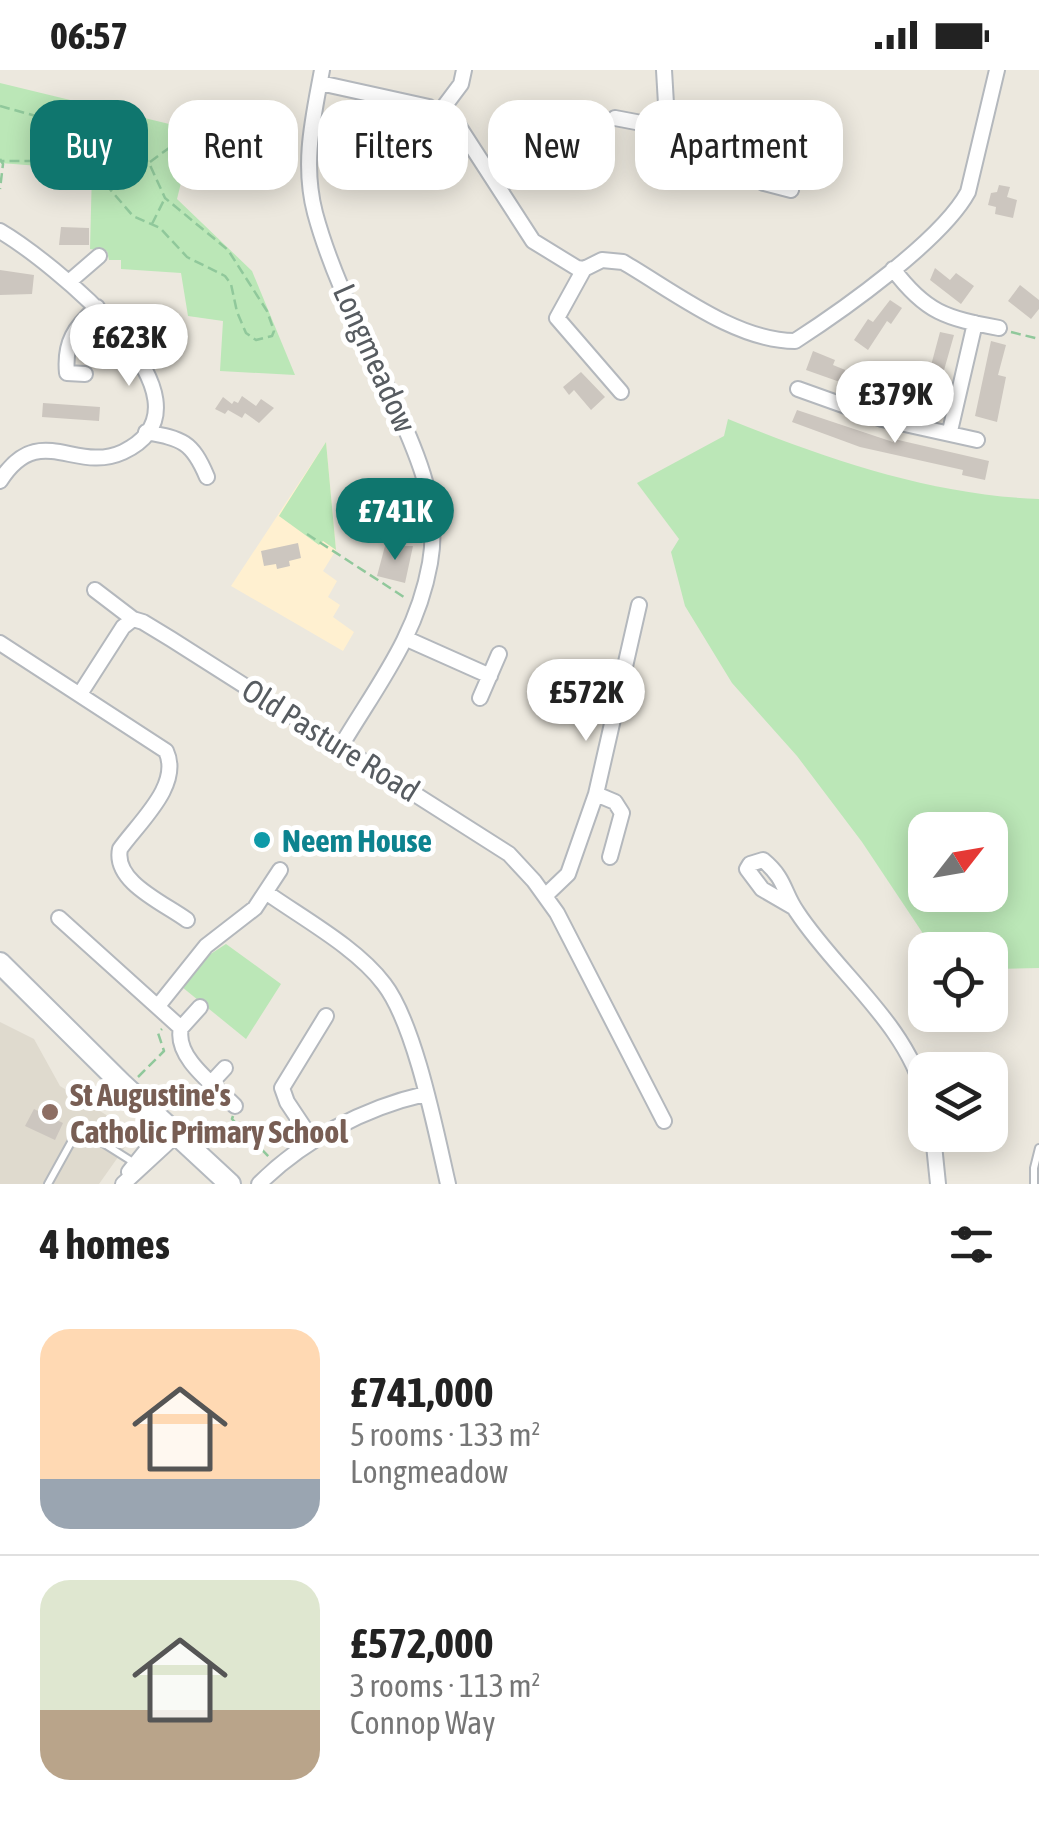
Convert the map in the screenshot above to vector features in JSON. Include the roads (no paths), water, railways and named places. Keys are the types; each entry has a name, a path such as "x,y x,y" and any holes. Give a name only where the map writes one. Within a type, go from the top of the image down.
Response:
{"main road":[{"path":"0,963 230,1184"}],"street":[{"path":"449,100 461,84 464,70"},
{"path":"664,70 666,100"},
{"path":"621,392 558,318 584,269 602,260 623,262 738,329 778,341 795,341 893,269 960,208 968,192 997,70"},
{"path":"321,77 399,100"},
{"name":"Longmeadow","path":"321,77 309,138 315,212 341,282 416,452 430,494 433,528 430,564 408,639 340,746"},
{"path":"615,118 635,122"},
{"path":"468,141 533,241 584,269"},
{"path":"0,231 70,281 126,340 147,376 153,410 146,432 125,451 89,458 58,450 38,450 17,461 0,481"},
{"path":"70,281 99,256"},
{"path":"893,269 922,303 952,318 999,328"},
{"path":"85,374 67,373 66,354 72,333 97,307"},
{"path":"950,431 976,324"},
{"path":"798,388 882,419 977,440"},
{"path":"146,432 186,443 196,450 207,477"},
{"name":"Old Pasture Road","path":"95,590 133,620 147,624 495,842 522,867 546,896 664,1121"},
{"path":"546,896 568,874 596,794 639,605"},
{"path":"80,694 123,626 133,620"},
{"path":"408,639 490,676"},
{"path":"0,644 154,740 169,755 169,782 120,848 118,858 126,876 188,920"},
{"path":"480,698 500,654"},
{"path":"596,794 616,802 622,812 610,858"},
{"path":"158,1006 206,946 240,922 267,893 280,870"},
{"path":"267,893 364,963 384,984 407,1028 448,1184"},
{"path":"793,907 886,1022 908,1058"},
{"path":"59,918 158,1006 179,1033 185,1052 235,1106"},
{"path":"174,1026 200,1007"},
{"path":"314,1141 282,1088 326,1016"},
{"path":"212,1082 225,1068"},
{"path":"259,1184 314,1141 379,1107 425,1094"},
{"path":"124,1183 134,1162 171,1131"},
{"path":"124,1183 171,1131"},
{"path":"935,1152 938,1184"}],"lane":[{"path":"48,1184 79,1128 134,1162"},
{"path":"1034,1184 1039,1148"}],"place":[{"name":"Neem House","path":"262,840"},
{"name":"St Augustine's Catholic Primary School","path":"50,1112"}]}
